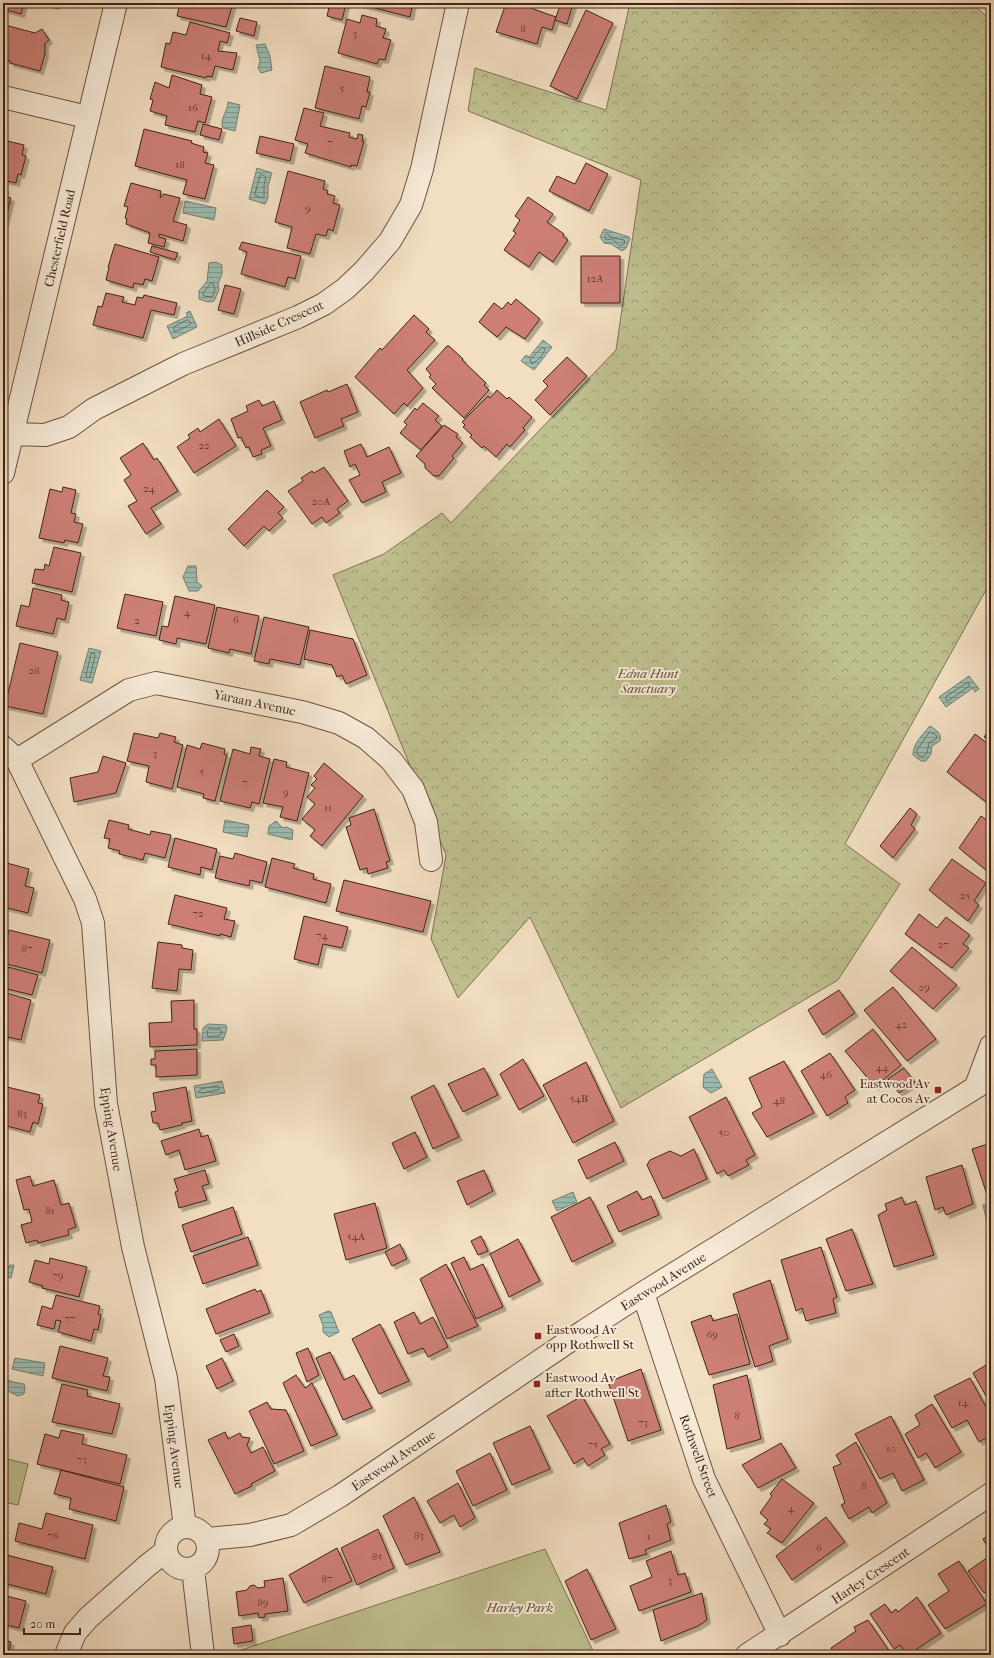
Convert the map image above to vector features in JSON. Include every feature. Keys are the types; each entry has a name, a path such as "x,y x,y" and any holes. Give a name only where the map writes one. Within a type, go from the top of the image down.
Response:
{"street":[{"name":"Chesterfield Road","path":"3,473 87,117 116,3"},
{"name":"Hillside Crescent","path":"12,434 45,435 63,430 94,409 183,364 298,317 318,307 345,289 364,271 390,241 411,205 422,169 458,3"},
{"path":"3,97 87,117"},
{"name":"Yaraan Avenue","path":"10,753 129,690 156,683 302,712 339,723 366,738 391,760 413,789 426,822 431,860"},
{"name":"Epping Avenue","path":"10,753 85,899 93,923 106,1104 132,1247 166,1378 185,1527"},
{"path":"984,1082 991,1046"},
{"name":"Eastwood Avenue","path":"207,1539 250,1535 291,1525 340,1496 643,1293 984,1082"},
{"name":"Rothwell Street","path":"643,1293 704,1479 780,1635"},
{"name":"Harley Crescent","path":"747,1655 780,1635 991,1494"},
{"path":"185,1527 198,1530 207,1539 207,1557 199,1566 193,1569 179,1568 168,1558 166,1551 167,1544 173,1532 185,1527"},
{"path":"66,1655 74,1633 88,1618 166,1551"},
{"path":"193,1569 203,1655"}],"green space":[{"name":"Edna Hunt Sanctuary","path":"630,3 971,3 991,20 991,315 987,321 991,324 991,581 845,844 900,884 838,980 621,1108 530,917 458,998 431,939 446,855 333,575 384,554 442,513 451,523 616,350 641,180 468,111 475,68 606,110"},
{"path":"3,1458 28,1464 18,1505 3,1502"},
{"name":"Harley Park","path":"545,1549 595,1655 235,1655 235,1652"}],"water":[{"path":"265,44 270,56 272,70 261,73 258,68 260,61 256,45"},
{"path":"228,102 240,105 235,131 223,128 222,125"},
{"path":"257,168 272,173 268,186 268,198 265,204 249,199"},
{"path":"185,201 216,208 214,220 183,213"},
{"path":"604,229 629,237 630,239 626,248 622,251 611,244 604,243 600,237"},
{"path":"216,262 222,265 222,274 218,284 219,290 214,301 208,302 199,299 199,291 207,281 209,263"},
{"path":"190,311 197,327 173,339 167,326 188,316 186,313"},
{"path":"543,340 552,347 534,370 521,361 526,355 529,357"},
{"path":"188,566 196,566 197,582 202,586 198,591 189,591 183,577"},
{"path":"89,648 101,651 92,683 80,680"},
{"path":"969,676 979,689 975,692 973,688 946,707 939,697"},
{"path":"930,726 939,734 940,741 932,746 931,754 926,761 921,761 913,755 913,751 919,739"},
{"path":"225,820 249,825 247,837 223,832"},
{"path":"276,821 283,828 286,827 293,830 292,840 268,834 269,826"},
{"path":"208,1024 226,1025 227,1029 223,1040 202,1041 203,1028"},
{"path":"712,1069 722,1087 711,1093 703,1087 704,1074"},
{"path":"222,1081 225,1093 196,1098 194,1086"},
{"path":"573,1192 577,1202 557,1211 552,1201"},
{"path":"991,1203 991,1230 989,1231 983,1205"},
{"path":"10,1265 14,1265 11,1278 3,1276 3,1266 9,1267"},
{"path":"328,1311 331,1312 339,1332 329,1337 323,1332 323,1325 319,1315"},
{"path":"15,1358 45,1363 43,1376 12,1369"},
{"path":"3,1378 24,1384 24,1394 18,1396 8,1391 3,1391"}],"building":[{"path":"3,3 24,3 21,14 3,9"},
{"path":"45,3 57,3 56,6"},
{"path":"180,3 233,3 226,27 177,16"},
{"path":"330,3 346,4 342,20 327,16"},
{"path":"355,3 413,3 410,17"},
{"path":"506,3 517,3 556,17 552,30 542,27 537,44 496,32"},
{"path":"561,3 573,4 567,24 555,20"},
{"path":"586,10 613,23 577,99 550,86"},
{"path":"362,15 377,19 376,26 386,29 383,38 391,40 385,60 379,59 377,64 338,53 347,19 360,23"},
{"path":"240,18 257,22 254,36 236,31"},
{"path":"190,22 230,33 227,43 220,41 218,51 237,53 233,70 215,66 212,77 207,76 206,78 161,67 166,43 170,44 173,32 186,35"},
{"path":"5,25 35,33 42,29 49,40 45,43 45,54 40,71 10,63 10,61 3,59 3,26"},
{"path":"325,66 370,77 367,92 370,92 366,107 362,106 359,119 315,108"},
{"path":"172,75 202,85 200,94 212,97 205,123 198,121 195,132 165,125 167,116 150,111 153,100 150,99 155,82 169,88"},
{"path":"304,108 324,113 320,126 350,133 349,137 357,139 358,134 363,135 362,141 364,141 357,166 351,165 351,167 305,153 308,144 295,140"},
{"path":"203,124 222,129 219,140 200,135"},
{"path":"144,129 192,141 191,143 204,147 203,152 208,153 205,163 214,165 205,199 183,194 187,180 135,166"},
{"path":"260,136 294,144 290,161 256,153"},
{"path":"3,140 24,145 22,155 26,156 21,175 18,174 16,183 3,180"},
{"path":"586,163 608,174 589,211 549,191 557,176 575,184"},
{"path":"288,171 325,181 323,189 328,191 327,194 335,196 333,203 340,205 333,231 328,229 326,236 316,234 310,254 287,248 292,227 275,222"},
{"path":"131,183 161,191 160,198 164,194 180,198 173,221 187,225 183,241 159,234 159,237 166,239 164,247 148,243 150,233 126,224 127,219 125,218 128,207 124,206"},
{"path":"3,188 6,189 4,196 11,198 3,230"},
{"path":"528,197 553,214 547,222 564,234 563,236 568,240 553,262 539,252 529,267 504,250 516,233 513,231 520,220 515,216"},
{"path":"242,242 301,256 295,279 288,277 285,287 241,274 247,252 239,249"},
{"path":"115,244 159,257 152,281 145,279 143,285 134,283 133,288 106,280 108,267"},
{"path":"152,246 178,253 175,260 150,252"},
{"path":"581,256 620,256 620,303 581,303"},
{"path":"225,285 241,289 234,314 218,310"},
{"path":"106,293 124,297 122,302 135,305 137,297 143,298 144,295 177,303 174,315 151,310 143,338 93,325 98,306 102,307"},
{"path":"516,299 540,319 525,339 506,327 497,337 479,322 494,303 502,309 508,302 511,305"},
{"path":"414,315 429,329 426,332 435,340 407,370 423,388 407,406 404,403 394,414 355,377 380,348 382,350"},
{"path":"447,346 449,346 463,359 462,360 486,383 484,385 489,390 464,418 432,388 436,384 429,377 431,375 426,369"},
{"path":"567,357 587,376 550,415 535,400 548,386 543,381"},
{"path":"347,384 358,412 341,419 344,426 315,438 300,402 327,390 328,392"},
{"path":"497,390 507,399 509,397 532,417 523,428 525,430 510,447 507,444 496,457 484,446 482,448 470,437 472,435 463,427 465,425 462,422 488,396 490,398"},
{"path":"259,400 262,406 274,401 282,420 263,428 271,446 261,450 262,454 253,457 249,447 246,448 241,437 238,438 231,419 248,411 246,406"},
{"path":"423,403 439,416 435,420 442,426 421,450 400,433 407,425 404,422 415,408 417,410"},
{"path":"219,419 236,446 194,473 177,447 190,438 188,435 198,428 200,432"},
{"path":"444,425 458,434 456,437 463,443 452,456 454,458 439,476 434,476 425,468 425,464 416,456"},
{"path":"143,443 154,460 157,458 178,491 151,508 161,524 146,534 128,506 137,501 124,480 131,475 120,458"},
{"path":"361,444 367,457 389,447 401,473 382,482 386,492 362,503 349,480 360,475 355,464 350,467 344,451"},
{"path":"324,467 348,501 337,509 340,513 326,523 322,517 312,524 288,491 303,481 301,478 312,471 314,473"},
{"path":"63,487 76,490 71,513 76,514 74,522 83,524 78,543 65,540 64,543 39,538 50,489 62,492"},
{"path":"267,490 284,507 278,513 283,518 269,531 264,526 244,546 228,529"},
{"path":"54,547 81,553 72,592 32,583 35,569 44,570 45,564 49,566"},
{"path":"33,588 62,595 61,600 69,602 65,620 57,618 53,634 16,626 21,605 29,607"},
{"path":"125,594 163,602 156,636 117,628"},
{"path":"175,596 215,605 206,644 177,638 176,644 159,640 162,626 168,627"},
{"path":"217,607 259,616 251,654 230,649 229,653 208,648"},
{"path":"264,617 309,627 300,665 270,659 269,664 254,661"},
{"path":"310,630 353,639 367,675 346,684 342,675 337,677 332,665 304,659"},
{"path":"20,643 58,652 43,714 5,706"},
{"path":"991,727 991,742 984,737"},
{"path":"134,733 158,738 160,733 176,737 174,742 183,745 172,789 146,782 149,766 127,761"},
{"path":"975,734 991,746 991,795 986,802 947,772"},
{"path":"202,743 225,749 224,754 227,755 215,801 203,798 204,794 177,787 187,745 200,749"},
{"path":"251,747 261,749 259,756 270,759 259,804 252,802 250,808 220,801 233,749 250,754"},
{"path":"103,756 126,763 116,793 74,802 70,778 98,772"},
{"path":"274,759 287,762 286,767 309,773 297,821 280,817 283,807 263,803"},
{"path":"324,763 363,796 322,846 310,836 315,830 302,819 315,804 307,797 315,788 311,785 317,779 314,776"},
{"path":"910,808 917,814 911,825 915,829 893,858 880,846"},
{"path":"374,809 390,861 386,862 388,868 368,874 367,868 360,870 346,827 351,825 349,818"},
{"path":"981,816 991,823 991,874 959,848"},
{"path":"109,820 129,825 128,829 150,835 151,831 171,835 165,858 145,853 143,860 119,854 120,851 108,848 110,839 104,838"},
{"path":"175,838 217,849 212,870 201,867 200,875 168,867"},
{"path":"235,853 267,862 262,883 250,880 249,886 215,878 220,856 233,859"},
{"path":"272,858 295,864 293,868 314,874 313,879 331,884 326,903 265,887"},
{"path":"952,859 986,883 974,901 979,905 968,921 929,890"},
{"path":"3,862 29,869 25,886 34,888 28,913 3,907"},
{"path":"344,880 431,901 423,932 336,911"},
{"path":"175,895 227,908 224,919 235,921 231,937 220,934 220,936 168,924"},
{"path":"919,914 937,928 946,917 970,935 963,944 969,948 952,968 905,934"},
{"path":"304,916 348,927 342,948 323,944 318,965 294,959"},
{"path":"9,930 50,940 42,973 3,963 3,955"},
{"path":"158,942 182,945 182,948 193,950 191,970 179,969 177,991 152,988"},
{"path":"912,947 957,985 933,1009 890,971"},
{"path":"8,967 38,975 32,995 3,988"},
{"path":"893,987 936,1039 907,1061 864,1010"},
{"path":"839,990 855,1013 823,1035 808,1010"},
{"path":"3,992 31,1000 21,1040 3,1036"},
{"path":"194,1000 194,1029 197,1029 197,1045 150,1047 149,1023 172,1022 171,1001"},
{"path":"873,1029 901,1065 875,1087 845,1051"},
{"path":"197,1049 197,1075 156,1077 156,1065 151,1065 151,1059 155,1059 155,1051"},
{"path":"830,1053 855,1090 845,1097 848,1103 827,1116 801,1071"},
{"path":"523,1059 544,1096 519,1110 500,1074"},
{"path":"784,1061 814,1113 767,1137 752,1113 762,1107 749,1078"},
{"path":"586,1062 614,1121 573,1143 543,1085"},
{"path":"484,1068 498,1095 463,1112 448,1084"},
{"path":"904,1068 915,1082 899,1093 888,1079"},
{"path":"434,1085 459,1137 433,1149 411,1097"},
{"path":"3,1086 40,1095 38,1103 43,1104 38,1124 33,1122 30,1132 3,1125"},
{"path":"186,1087 192,1121 160,1130 158,1123 153,1123 151,1112 156,1111 153,1093"},
{"path":"726,1097 755,1155 746,1160 749,1165 728,1176 724,1170 717,1174 689,1117"},
{"path":"199,1129 201,1137 208,1135 216,1161 185,1170 179,1150 166,1155 161,1141"},
{"path":"415,1132 427,1157 404,1169 392,1143"},
{"path":"615,1142 624,1161 587,1179 578,1160"},
{"path":"991,1143 991,1194 987,1195 972,1149"},
{"path":"694,1149 707,1179 663,1199 647,1165 650,1160 670,1151 681,1156"},
{"path":"962,1165 973,1204 946,1215 943,1207 935,1210 926,1177"},
{"path":"205,1170 209,1184 202,1186 207,1200 179,1208 175,1192 178,1191 174,1179"},
{"path":"484,1170 493,1191 467,1205 457,1181"},
{"path":"30,1176 33,1186 54,1180 61,1205 69,1203 76,1227 68,1230 69,1235 38,1243 37,1240 26,1243 21,1225 32,1222 29,1209 24,1210 16,1180"},
{"path":"637,1191 642,1200 651,1196 659,1215 619,1232 607,1206"},
{"path":"590,1197 613,1242 572,1262 551,1217"},
{"path":"902,1197 905,1205 916,1201 934,1255 894,1267 878,1215 887,1210 885,1204"},
{"path":"375,1203 387,1248 346,1260 334,1214"},
{"path":"233,1207 242,1234 191,1252 182,1225"},
{"path":"852,1229 873,1284 846,1291 826,1239"},
{"path":"481,1236 488,1251 478,1255 471,1241"},
{"path":"248,1237 258,1265 203,1284 193,1256"},
{"path":"518,1239 540,1281 509,1297 490,1254"},
{"path":"400,1244 407,1259 392,1266 385,1252"},
{"path":"821,1247 837,1297 833,1299 836,1313 806,1321 802,1308 796,1311 781,1260"},
{"path":"464,1257 470,1270 483,1264 503,1307 476,1319 451,1263"},
{"path":"50,1258 87,1267 79,1297 42,1288 43,1286 29,1282 35,1260 49,1264"},
{"path":"446,1264 478,1326 447,1339 420,1279"},
{"path":"770,1280 788,1339 769,1346 773,1361 755,1367 733,1294"},
{"path":"255,1289 257,1292 261,1290 270,1313 216,1334 206,1309"},
{"path":"56,1295 100,1306 98,1314 101,1315 98,1330 94,1329 91,1341 58,1332 61,1321 56,1320 54,1329 37,1325 42,1306 52,1309"},
{"path":"414,1312 420,1324 433,1317 448,1347 428,1357 423,1348 408,1354 394,1322"},
{"path":"737,1314 750,1364 709,1375 691,1322 711,1315 713,1321"},
{"path":"380,1324 409,1381 379,1394 352,1339"},
{"path":"234,1334 239,1346 226,1352 220,1340"},
{"path":"60,1346 108,1358 103,1376 110,1377 107,1391 52,1378"},
{"path":"308,1348 319,1375 307,1382 296,1353"},
{"path":"330,1352 344,1380 354,1375 372,1408 343,1420 316,1358"},
{"path":"222,1358 233,1381 217,1389 206,1366"},
{"path":"991,1362 991,1405 973,1373"},
{"path":"641,1369 661,1430 628,1441 608,1382"},
{"path":"296,1375 305,1388 312,1383 337,1435 311,1446 283,1383"},
{"path":"747,1375 761,1439 727,1449 713,1385"},
{"path":"970,1378 991,1416 991,1435 979,1442 967,1420 952,1428 934,1396"},
{"path":"62,1384 88,1390 87,1396 120,1404 112,1434 52,1422"},
{"path":"582,1396 610,1444 601,1449 605,1455 588,1466 583,1458 574,1464 547,1416"},
{"path":"267,1402 271,1409 286,1410 304,1451 274,1464 249,1411"},
{"path":"932,1404 961,1452 935,1468 926,1453 918,1458 905,1434 920,1425 915,1415"},
{"path":"891,1416 924,1480 902,1491 893,1473 880,1479 855,1434"},
{"path":"530,1426 550,1469 512,1485 493,1443"},
{"path":"61,1430 84,1435 82,1444 127,1455 120,1484 37,1464 45,1434 59,1438"},
{"path":"225,1432 228,1439 240,1433 242,1437 250,1438 247,1445 251,1453 263,1447 275,1471 251,1484 252,1486 235,1494 208,1440"},
{"path":"856,1442 887,1503 872,1513 869,1507 849,1519 841,1505 845,1503 833,1467 841,1464 836,1455"},
{"path":"781,1443 796,1468 758,1488 742,1465"},
{"path":"490,1453 507,1490 473,1506 456,1471"},
{"path":"61,1470 124,1487 116,1521 69,1509 71,1498 54,1494"},
{"path":"782,1479 814,1503 782,1543 767,1533 771,1529 764,1524 768,1520 760,1513 772,1496 770,1494"},
{"path":"458,1483 475,1518 460,1527 454,1515 440,1523 427,1501"},
{"path":"414,1497 440,1552 406,1565 383,1516"},
{"path":"666,1505 671,1522 667,1524 671,1540 645,1550 647,1554 629,1559 619,1523"},
{"path":"46,1513 93,1525 85,1559 15,1541 19,1523 42,1529"},
{"path":"826,1517 845,1542 792,1580 776,1556"},
{"path":"378,1529 394,1568 357,1585 341,1548"},
{"path":"991,1534 991,1553 983,1539"},
{"path":"337,1548 352,1581 304,1603 289,1575"},
{"path":"671,1551 678,1575 685,1573 691,1592 639,1611 630,1586 652,1577 646,1561"},
{"path":"3,1554 53,1567 46,1594 3,1583"},
{"path":"991,1555 991,1588 984,1593 968,1571"},
{"path":"959,1561 987,1604 945,1629 928,1605 949,1591 938,1574"},
{"path":"587,1569 616,1629 591,1640 565,1581"},
{"path":"283,1578 288,1611 265,1614 265,1617 259,1618 258,1613 239,1616 236,1592 247,1590 250,1586 254,1585 258,1588 265,1587 264,1581"},
{"path":"702,1593 707,1620 698,1626 661,1641 653,1610"},
{"path":"3,1595 26,1601 19,1628 3,1624"},
{"path":"917,1597 941,1633 908,1655 900,1645 894,1649 870,1614 885,1604 891,1613 896,1609 898,1612"},
{"path":"868,1620 892,1655 835,1655 831,1648 856,1631 854,1627"},
{"path":"251,1625 253,1641 234,1644 232,1628"},
{"path":"3,1640 11,1642 8,1655 3,1655"}],"place":[{"name":"Eastwood Av at Cocos Av","path":"938,1090"},
{"name":"Eastwood Av opp Rothwell St","path":"538,1336"},
{"name":"Eastwood Av after Rothwell St","path":"537,1384"}]}
